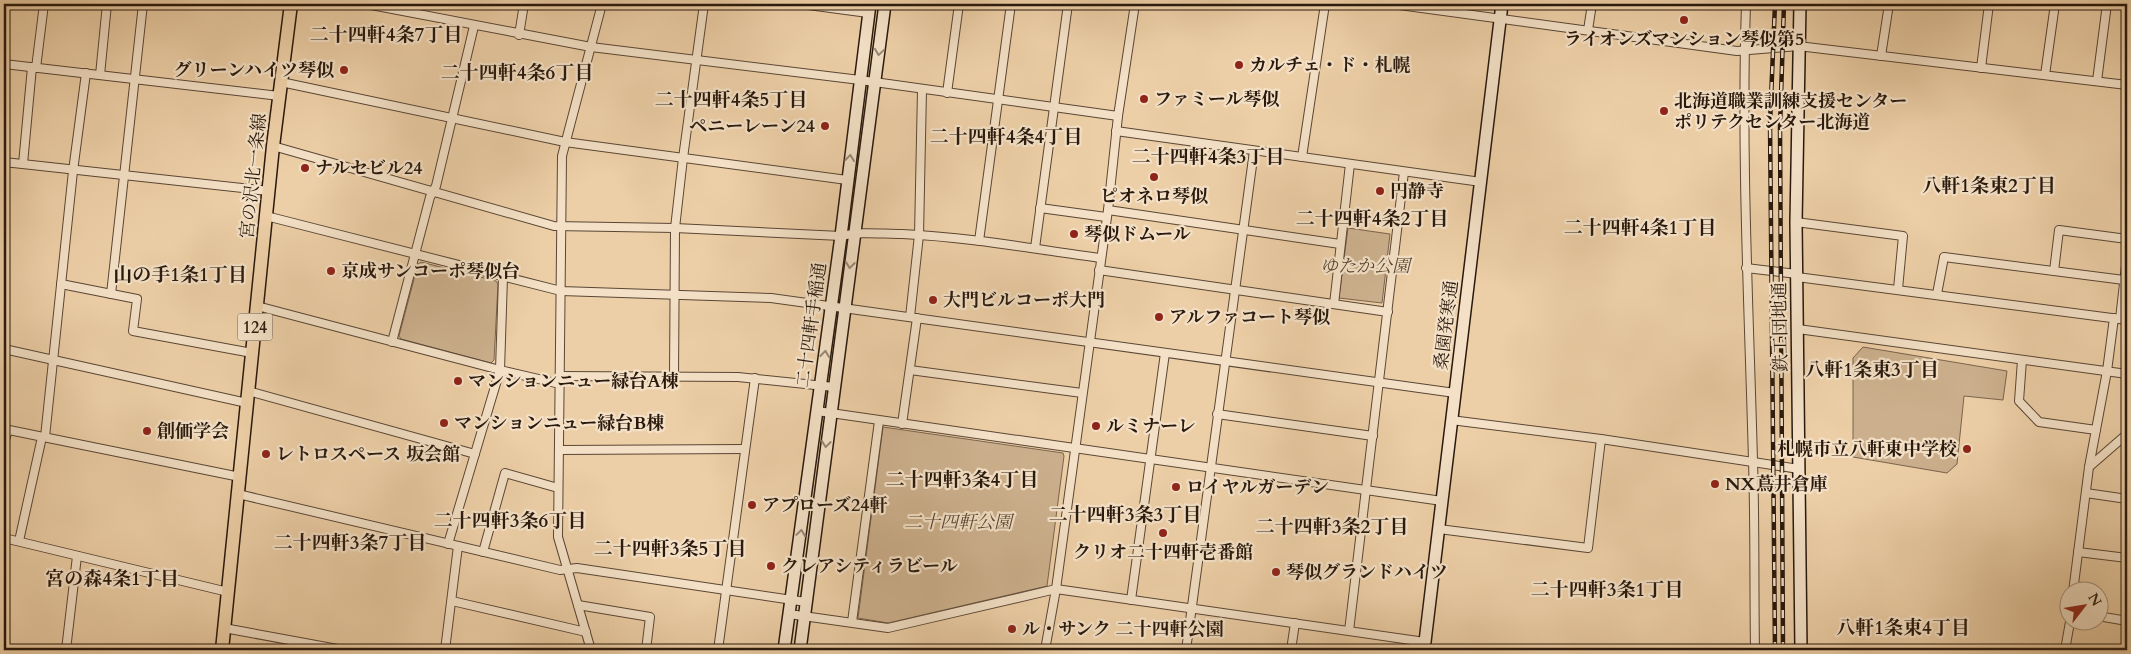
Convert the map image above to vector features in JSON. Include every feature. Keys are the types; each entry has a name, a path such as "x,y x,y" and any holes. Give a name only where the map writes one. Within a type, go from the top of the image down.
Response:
{"main road":[{"name":"宮の沢北一条線","path":"222,650 273,146 291,4"}],"street":[{"path":"23,164 34,68 44,4"},
{"path":"100,75 107,4"},
{"path":"111,294 143,4"},
{"path":"366,4 590,47 860,80 1118,116"},
{"path":"519,34 524,4"},
{"path":"591,650 558,537 562,156 602,4"},
{"path":"674,377 673,294 675,228 704,4"},
{"path":"802,4 869,9"},
{"name":"二十四軒手稲通","path":"800,650 885,4"},
{"path":"947,93 959,4"},
{"path":"979,241 1011,4"},
{"path":"1035,248 1068,4"},
{"path":"1045,650 1056,589 1107,213 1118,116 1135,4"},
{"path":"1302,158 1325,4"},
{"path":"1392,4 1443,7 1500,19 1744,52 1798,46 2127,85"},
{"name":"桑園発寒通","path":"1425,646 1502,4"},
{"path":"1588,30 1592,4"},
{"path":"1746,4 1744,52 1746,268 1753,463 1755,650"},
{"name":"鉄工団地通","path":"1800,4 1796,222 1801,650"},
{"path":"1881,56 1886,4"},
{"path":"1981,68 1988,4"},
{"path":"2045,75 2055,4"},
{"path":"2097,81 2107,4"},
{"name":"二十四軒手稲通","path":"784,650 841,236 869,9"},
{"path":"392,342 433,192 474,26"},
{"path":"4,64 279,96"},
{"path":"19,541 43,437 86,73"},
{"path":"281,82 565,142 847,180"},
{"path":"902,424 910,370 919,235 922,90"},
{"path":"1116,131 1481,182"},
{"path":"273,146 554,226 675,228 841,236 855,232 919,235 1035,248 1100,258"},
{"path":"1186,650 1254,151"},
{"path":"4,162 269,191"},
{"path":"1334,304 1350,164"},
{"path":"1349,631 1404,172"},
{"path":"1040,208 1107,213 1340,244"},
{"path":"266,216 561,291 771,298 1455,393"},
{"path":"1796,222 1903,236 1898,289"},
{"path":"2054,271 2058,230 2127,239"},
{"path":"1937,294 1944,256 2124,280"},
{"path":"2074,582 2089,467 2107,371 2120,319 2127,257"},
{"path":"1746,268 2120,319"},
{"path":"1098,270 1388,312"},
{"path":"448,544 500,370 504,277"},
{"path":"61,284 137,299 133,331 252,353"},
{"path":"257,306 500,370 560,380 674,377 755,378 834,387"},
{"path":"1798,329 2127,374"},
{"path":"4,349 248,397 475,454"},
{"path":"1131,600 1165,353"},
{"path":"2022,360 2019,401 2028,412 2039,422 2096,430"},
{"path":"910,370 1082,393"},
{"path":"718,650 755,378"},
{"path":"817,411 1442,501"},
{"path":"1217,414 1373,436"},
{"path":"852,622 879,420"},
{"path":"1451,420 1601,439 1799,469"},
{"path":"4,443 6,430 240,477"},
{"path":"2089,467 2127,434"},
{"path":"1439,529 1588,548 1601,439"},
{"path":"559,450 745,449"},
{"path":"484,552 505,473 558,488"},
{"path":"2086,493 2127,499"},
{"path":"238,494 560,570 577,568 806,602"},
{"path":"4,538 228,592"},
{"path":"445,650 458,546"},
{"path":"2078,552 2127,558"},
{"path":"66,650 77,556"},
{"path":"789,614 888,628 1056,589 1349,631 1425,646"},
{"path":"452,601 586,632"},
{"path":"578,605 650,617 646,650"},
{"path":"2108,618 2127,621"},
{"path":"1291,650 1295,623"},
{"path":"224,628 343,650"},
{"path":"2065,650 2068,632"}],"green space":[{"name":"ゆたか公園","path":"1348,228 1390,234 1382,303 1339,298"},
{"path":"421,262 496,281 498,284 494,360 491,363 401,339 399,336 418,264"},
{"path":"1863,347 2007,371 2003,400 1964,396 1957,464 1947,473 1853,457 1853,358"},
{"name":"二十四軒公園","path":"883,427 1063,453 1047,586 888,623 858,618"}],"railway":[{"path":"1775,4 1770,123 1775,650"},
{"path":"1783,650 1780,127 1784,4"}],"place":[{"name":"ライオンズマンション琴似第5","path":"1684,20"},
{"name":"カルチェ・ド・札幌","path":"1239,65"},
{"name":"グリーンハイツ琴似","path":"344,70"},
{"name":"ファミール琴似","path":"1144,99"},
{"name":"北海道職業訓練支援センター ポリテクセンター北海道","path":"1664,111"},
{"name":"ペニーレーン24","path":"825,126"},
{"name":"ナルセビル24","path":"305,168"},
{"name":"ピオネロ琴似","path":"1154,177"},
{"name":"円静寺","path":"1380,191"},
{"name":"琴似ドムール","path":"1074,234"},
{"name":"京成サンコーポ琴似台","path":"331,271"},
{"name":"大門ビルコーポ大門","path":"933,300"},
{"name":"アルファコート琴似","path":"1159,317"},
{"name":"マンションニュー緑台A棟","path":"458,381"},
{"name":"マンションニュー緑台B棟","path":"444,423"},
{"name":"ルミナーレ","path":"1096,426"},
{"name":"創価学会","path":"147,431"},
{"name":"札幌市立八軒東中学校","path":"1967,449"},
{"name":"レトロスペース 坂会館","path":"266,454"},
{"name":"NX蔦井倉庫","path":"1715,484"},
{"name":"ロイヤルガーデン","path":"1176,487"},
{"name":"アプローズ24軒","path":"752,505"},
{"name":"クリオ二十四軒壱番館","path":"1163,533"},
{"name":"クレアシティラビール","path":"771,566"},
{"name":"琴似グランドハイツ","path":"1276,572"},
{"name":"ル・サンク 二十四軒公園","path":"1012,629"}],"district":[{"name":"二十四軒4条7丁目","path":"386,34"},
{"name":"二十四軒4条6丁目","path":"517,72"},
{"name":"二十四軒4条5丁目","path":"731,99"},
{"name":"二十四軒4条4丁目","path":"1006,136"},
{"name":"二十四軒4条3丁目","path":"1208,156"},
{"name":"八軒1条東2丁目","path":"1989,185"},
{"name":"二十四軒4条2丁目","path":"1372,218"},
{"name":"二十四軒4条1丁目","path":"1640,227"},
{"name":"山の手1条1丁目","path":"180,274"},
{"name":"八軒1条東3丁目","path":"1872,369"},
{"name":"二十四軒3条4丁目","path":"962,479"},
{"name":"二十四軒3条3丁目","path":"1125,514"},
{"name":"二十四軒3条6丁目","path":"510,520"},
{"name":"二十四軒3条2丁目","path":"1332,526"},
{"name":"二十四軒3条7丁目","path":"350,542"},
{"name":"二十四軒3条5丁目","path":"670,548"},
{"name":"宮の森4条1丁目","path":"112,578"},
{"name":"二十四軒3条1丁目","path":"1607,589"},
{"name":"八軒1条東4丁目","path":"1903,627"}]}
